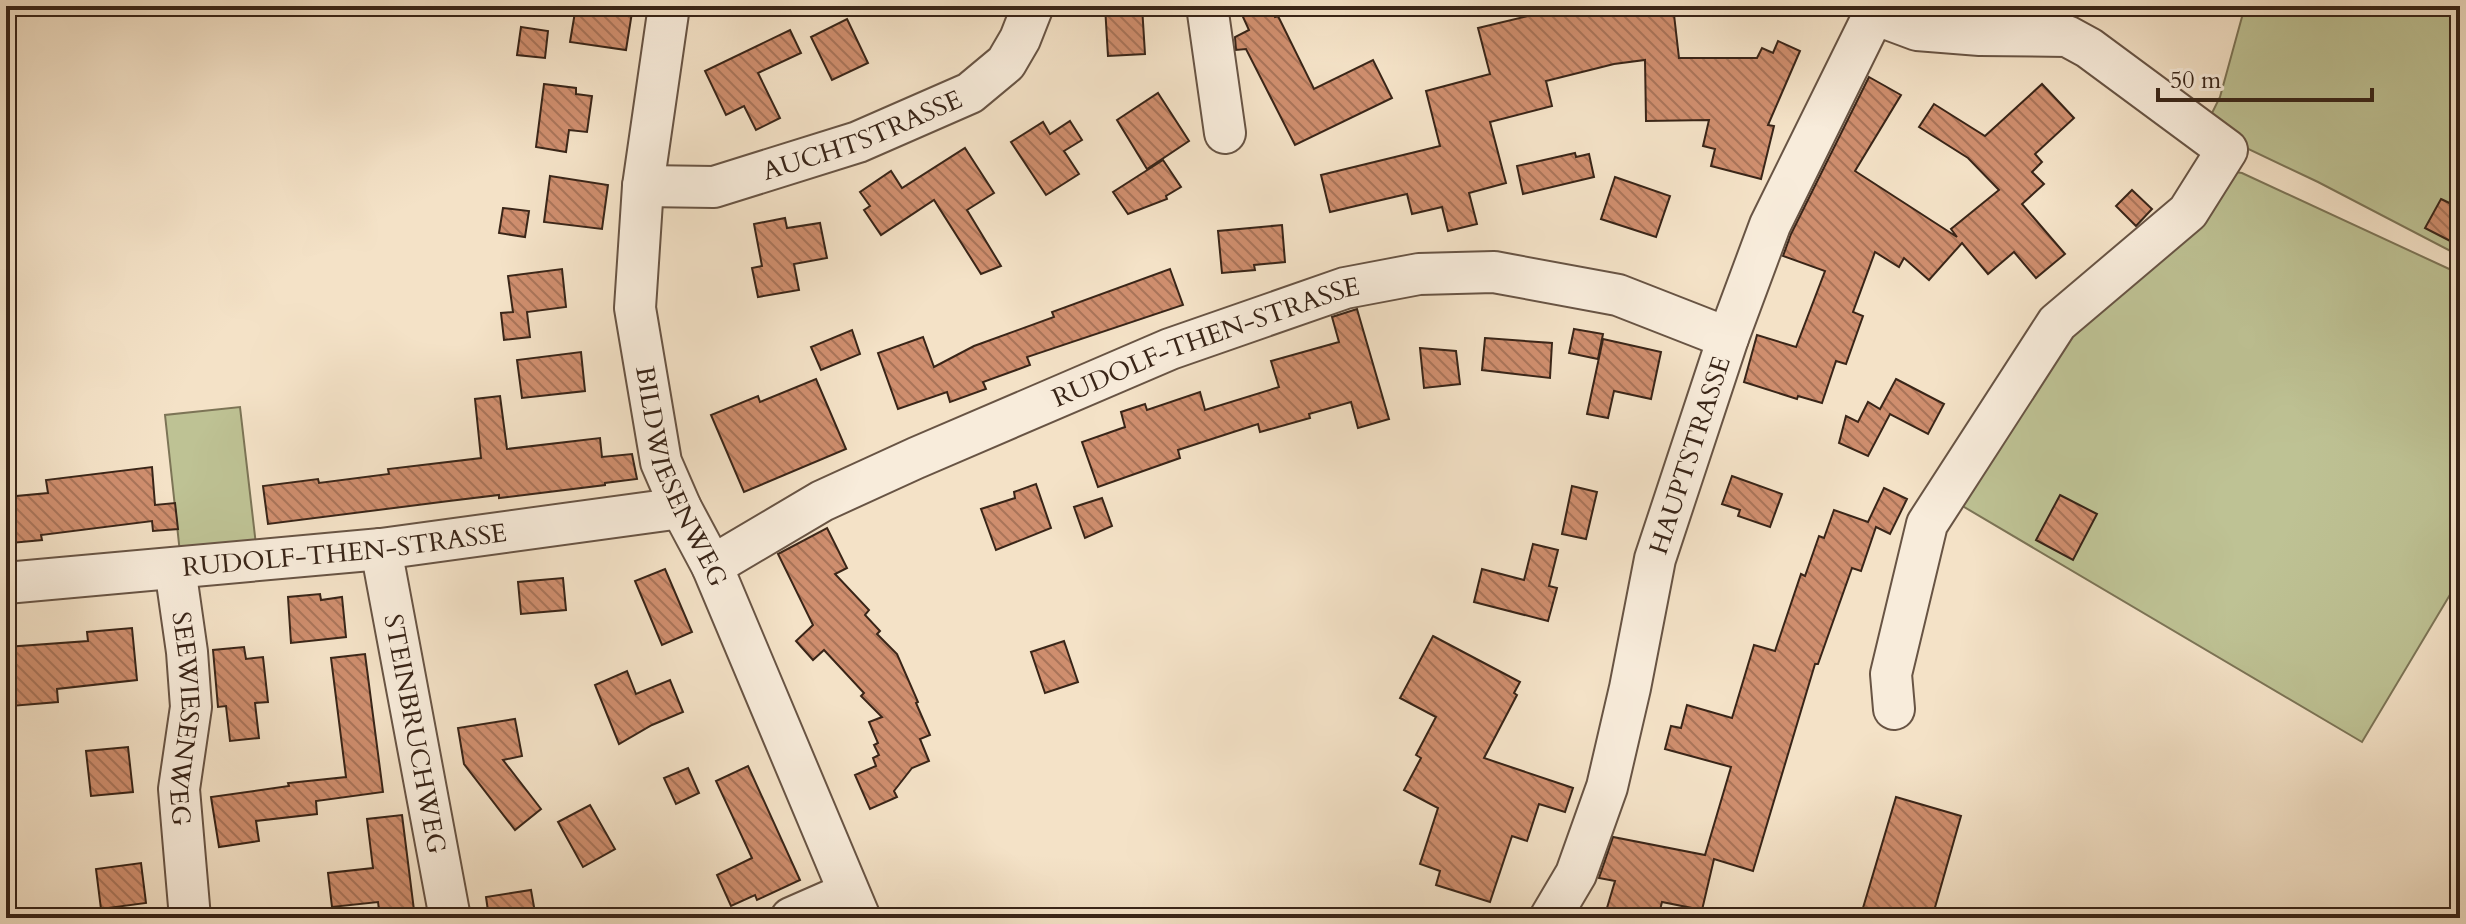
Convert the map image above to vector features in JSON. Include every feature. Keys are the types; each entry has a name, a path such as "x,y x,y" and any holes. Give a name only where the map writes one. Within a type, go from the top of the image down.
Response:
{"street":[{"name":"BILDWIESENWEG","path":"669,6 643,186 635,308 661,462 712,566 854,906"},
{"name":"AUCHTSTRASSE","path":"643,186 714,187 858,142 970,93 1006,63 1033,6"},
{"path":"1207,6 1225,133"},
{"path":"1875,10 1917,30 1980,35 2067,36 2089,48 2227,150 2188,212 2057,323 1927,524 1891,674 1894,709"},
{"name":"HAUPTSTRASSE","path":"1550,918 1576,874 1607,787 1655,559 1728,338 1770,225 1875,10"},
{"name":"RUDOLF-THEN-STRASSE","path":"712,566 822,501 916,458 1170,349 1345,288 1419,274 1494,272 1618,295 1728,338"},
{"name":"RUDOLF-THEN-STRASSE","path":"6,583 381,549 681,508"},
{"name":"STEINBRUCHWEG","path":"381,549 450,918"},
{"name":"SEEWIESENWEG","path":"175,568 191,707 179,789 190,918"},
{"path":"791,918 854,906"}],"green space":[{"path":"2245,6 2460,6 2460,256 2318,182 2221,136 2207,123 2220,97"},
{"path":"2229,171 2242,173 2460,274 2460,578 2362,742 1954,501 2067,327"},
{"path":"240,407 256,545 180,553 165,415"}],"building":[{"path":"576,6 633,6 626,50 570,42"},
{"path":"1105,6 1142,6 1145,54 1108,56"},
{"path":"1238,6 1269,6 1275,17 1278,16 1314,89 1373,60 1392,98 1295,145 1246,49 1236,50 1235,37 1249,30"},
{"path":"1526,6 1673,6 1679,58 1757,58 1762,48 1773,53 1778,41 1800,51 1768,125 1774,126 1761,179 1711,166 1715,149 1703,146 1709,120 1646,121 1645,60 1614,64 1546,81 1552,106 1490,122 1506,183 1469,193 1477,224 1448,231 1442,207 1412,214 1407,194 1330,212 1321,175 1440,146 1426,91 1490,74 1478,28 1528,16"},
{"path":"847,19 868,63 832,80 811,37"},
{"path":"521,27 548,31 545,58 517,55"},
{"path":"790,30 801,53 758,73 780,118 756,130 744,106 726,115 705,71"},
{"path":"1869,77 1901,95 1855,171 1957,237 1951,229 1999,190 1968,158 1919,127 1934,104 1985,136 2042,84 2074,118 2035,154 2042,162 2032,172 2044,184 2022,204 2065,254 2036,278 2014,252 1988,274 1962,243 1929,280 1904,258 1899,267 1875,252 1853,312 1863,316 1846,364 1836,361 1822,403 1798,396 1797,399 1744,382 1757,335 1796,347 1825,271 1783,256"},
{"path":"544,84 576,88 576,94 592,96 587,132 569,130 566,152 536,147"},
{"path":"1158,93 1189,141 1147,169 1117,120"},
{"path":"1070,121 1082,140 1064,151 1079,174 1046,195 1011,142 1043,122 1050,134"},
{"path":"965,148 994,193 967,210 1001,266 981,274 934,200 881,235 864,210 870,206 860,192 891,171 902,188"},
{"path":"1575,153 1576,157 1589,154 1594,177 1523,194 1517,166"},
{"path":"1163,160 1181,187 1166,196 1167,199 1128,214 1113,192"},
{"path":"550,176 608,185 602,229 544,222"},
{"path":"1615,177 1670,196 1656,237 1601,219"},
{"path":"2132,190 2152,209 2136,226 2116,206"},
{"path":"2441,199 2460,208 2460,246 2425,228"},
{"path":"503,208 529,211 525,237 499,233"},
{"path":"785,218 787,228 820,223 827,258 794,264 799,290 758,297 752,268 762,266 754,224"},
{"path":"1282,225 1285,262 1254,265 1255,270 1222,273 1218,231"},
{"path":"562,269 566,307 527,312 530,337 504,340 501,313 513,312 508,276"},
{"path":"1170,269 1183,305 1027,357 1030,365 983,382 986,389 950,402 947,392 898,409 878,353 923,337 934,367 974,346 1054,317 1052,312"},
{"path":"1357,309 1389,419 1358,428 1351,402 1260,432 1258,424 1178,450 1180,458 1098,487 1082,442 1125,427 1121,412 1145,404 1147,410 1200,392 1205,410 1279,387 1271,361 1339,342 1332,317"},
{"path":"1574,329 1603,334 1598,359 1569,353"},
{"path":"852,330 860,354 821,370 811,347"},
{"path":"1485,338 1552,343 1550,378 1482,370"},
{"path":"1603,339 1661,352 1651,399 1614,391 1608,418 1587,414"},
{"path":"1420,348 1456,351 1460,384 1424,388"},
{"path":"581,352 585,391 522,398 517,360"},
{"path":"816,379 846,449 744,492 711,415 758,396 760,402"},
{"path":"1896,379 1944,404 1928,434 1890,414 1868,456 1839,443 1846,416 1858,422 1868,402 1880,409"},
{"path":"500,396 507,449 600,438 602,457 632,454 637,479 268,524 263,486 318,479 319,483 389,474 388,469 481,458 475,399"},
{"path":"152,467 155,505 175,503 178,529 153,531 152,521 41,535 42,540 11,543 10,537 6,537 6,497 48,493 46,480"},
{"path":"1732,476 1782,494 1770,527 1738,516 1740,510 1722,504"},
{"path":"1036,484 1051,528 996,550 981,509 1015,498 1014,492"},
{"path":"1572,486 1597,492 1586,539 1562,534"},
{"path":"1884,488 1907,499 1890,534 1876,527 1861,571 1852,568 1818,664 1815,664 1753,871 1714,859 1702,910 1662,902 1658,918 1604,918 1615,881 1599,878 1613,837 1705,855 1731,767 1665,749 1671,726 1681,728 1687,705 1732,718 1754,645 1775,651 1801,574 1805,576 1819,536 1824,538 1834,510 1868,522"},
{"path":"2060,495 2097,514 2073,560 2036,540"},
{"path":"1102,498 1112,526 1085,538 1074,507"},
{"path":"827,528 847,568 835,574 869,610 865,615 880,631 877,634 897,654 930,735 920,739 929,761 912,768 894,791 897,797 870,809 855,775 876,766 873,758 879,755 874,745 878,743 869,722 882,717 824,650 813,660 796,641 813,625 778,554"},
{"path":"1533,544 1558,550 1549,586 1557,588 1548,621 1474,602 1482,569 1524,580"},
{"path":"665,569 692,632 662,645 635,581"},
{"path":"563,578 566,610 521,614 518,582"},
{"path":"320,594 321,600 342,597 346,637 291,643 288,597"},
{"path":"132,628 137,680 57,689 58,702 11,706 6,647 88,641 87,632"},
{"path":"1433,636 1520,682 1514,693 1517,695 1484,758 1573,788 1565,812 1539,804 1527,841 1512,836 1490,902 1436,885 1440,871 1420,864 1438,808 1404,790 1421,758 1416,755 1436,717 1400,698"},
{"path":"1064,641 1078,682 1045,693 1031,652"},
{"path":"244,647 246,659 263,657 268,702 255,703 259,738 230,741 226,706 218,707 213,650"},
{"path":"365,654 383,792 316,801 317,814 256,821 259,841 219,847 211,797 289,786 288,783 346,777 331,658"},
{"path":"627,671 636,694 670,680 683,712 619,744 595,685"},
{"path":"515,719 522,756 503,760 541,809 515,830 464,764 458,728"},
{"path":"128,747 133,792 91,796 86,751"},
{"path":"748,766 800,880 757,900 755,895 731,906 717,875 752,858 716,781"},
{"path":"688,768 699,793 676,804 664,778"},
{"path":"1896,797 1961,816 1932,918 1860,918"},
{"path":"590,805 615,849 583,867 558,822"},
{"path":"402,815 415,918 380,918 378,902 332,907 328,873 373,868 367,819"},
{"path":"141,863 146,903 101,909 96,869"},
{"path":"531,890 536,918 489,918 486,897"}]}
